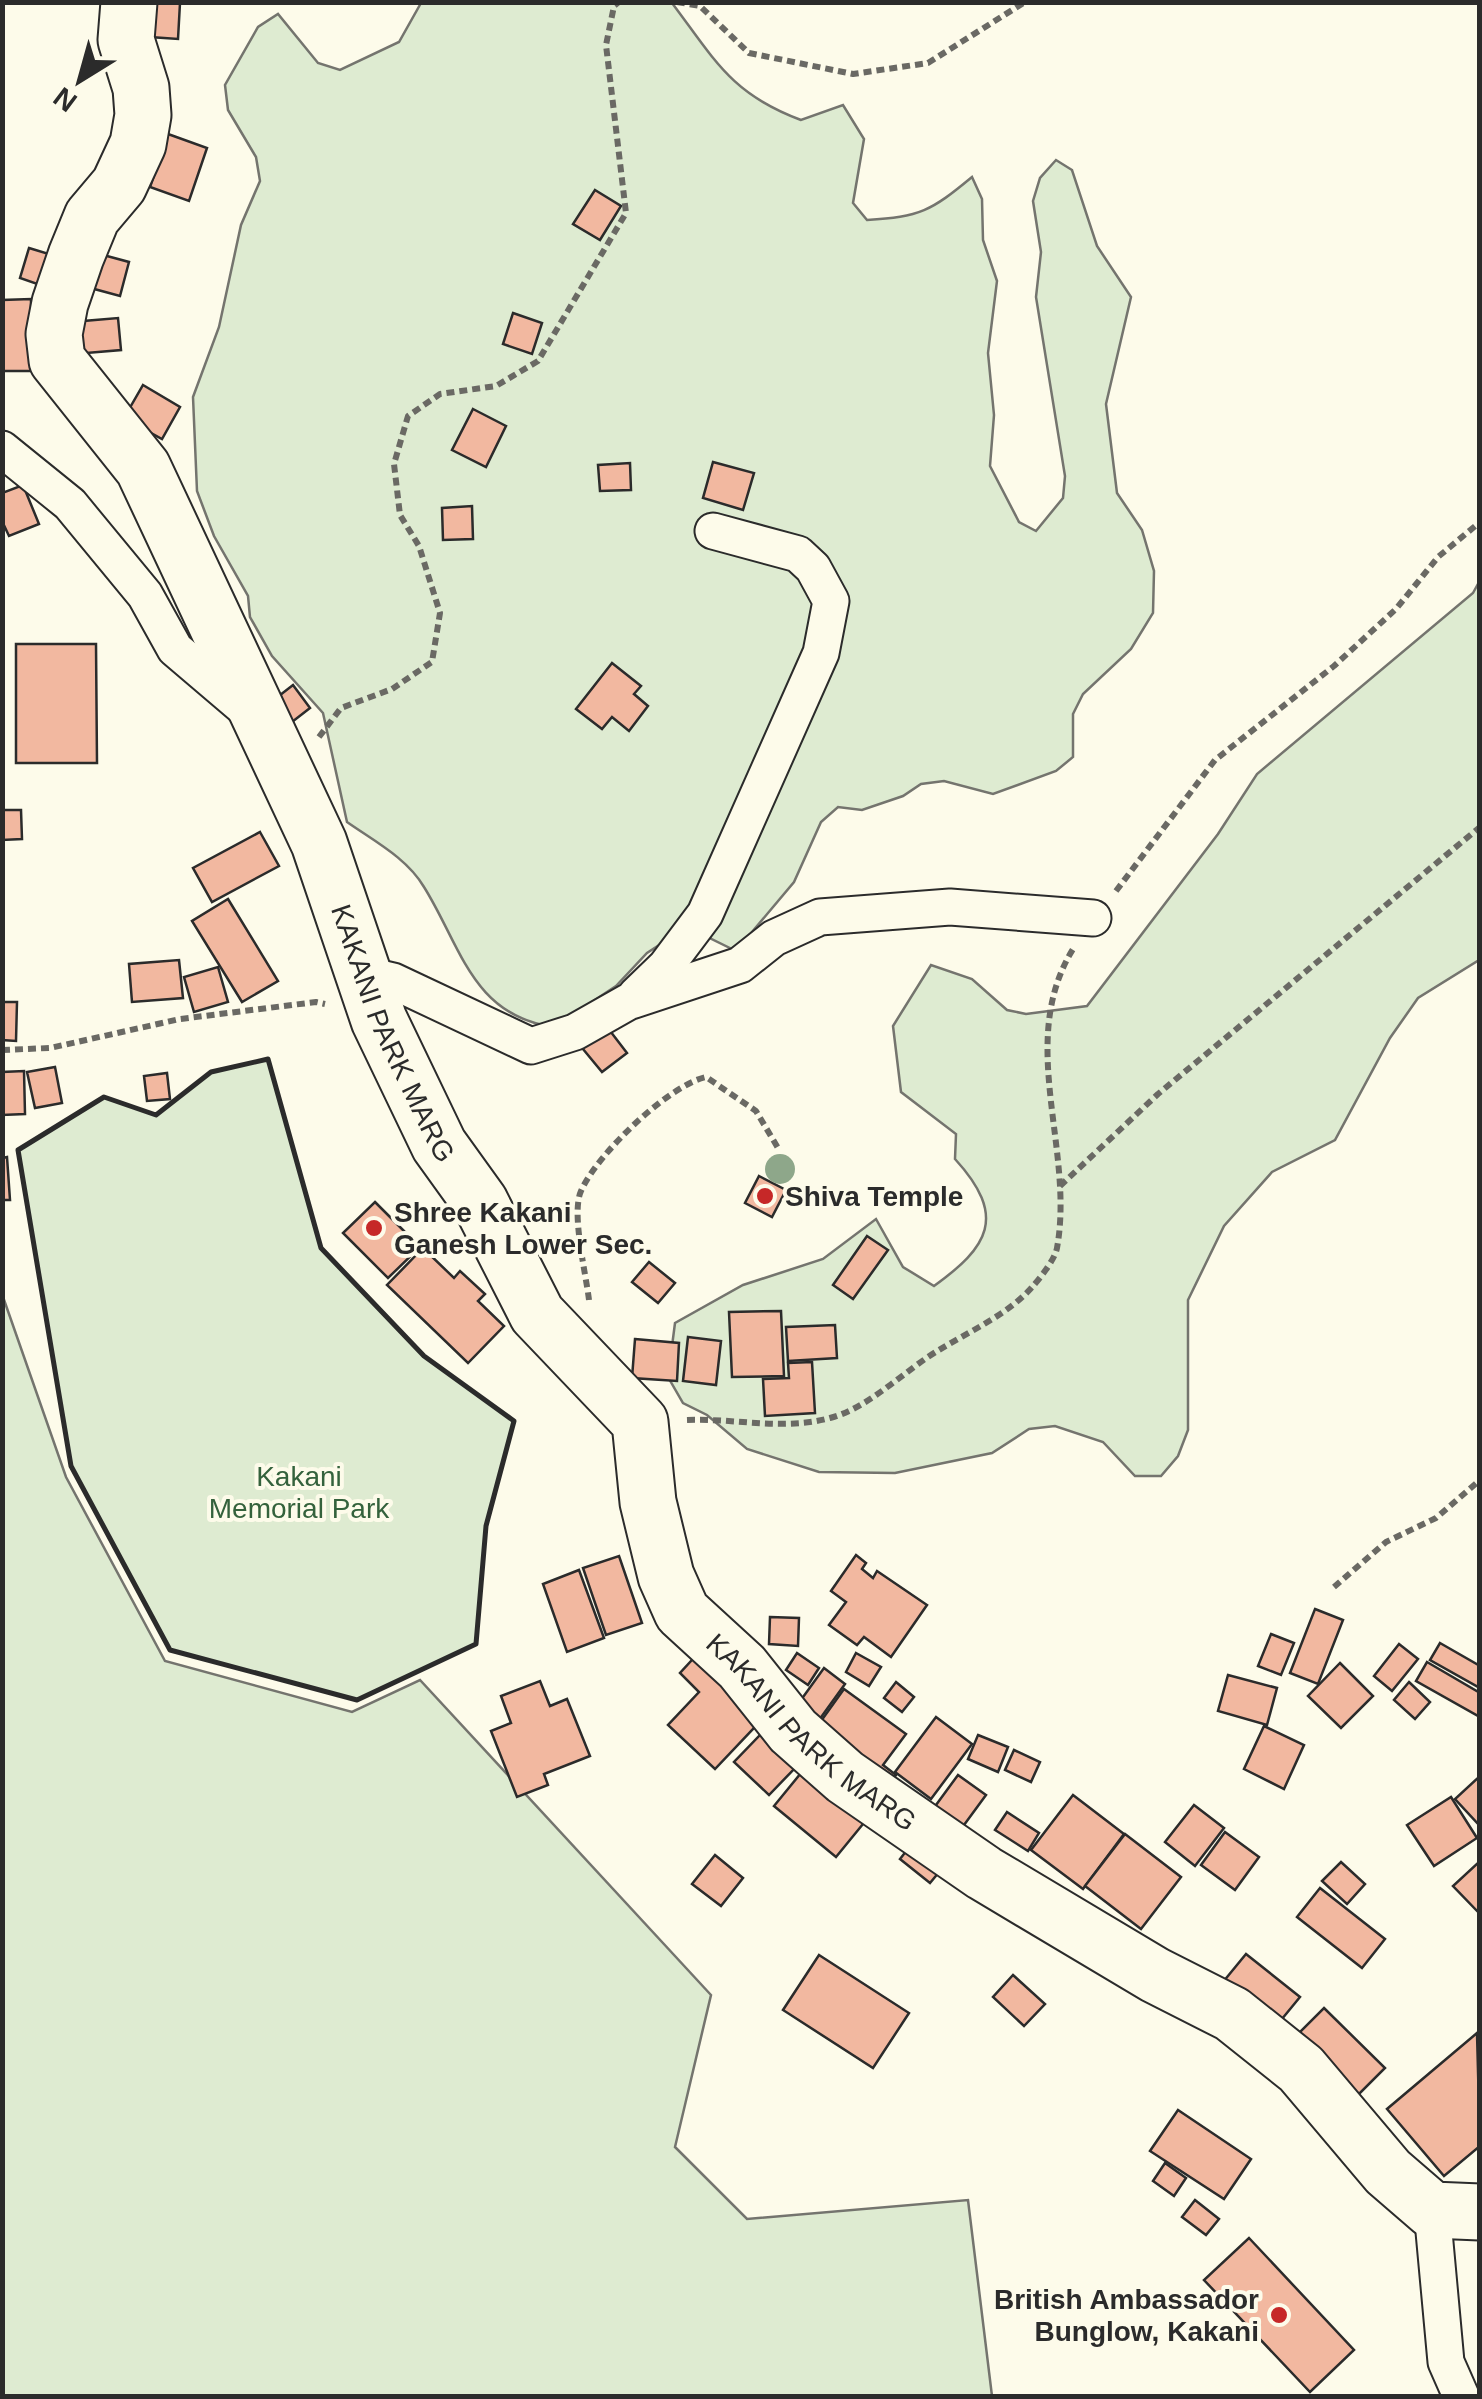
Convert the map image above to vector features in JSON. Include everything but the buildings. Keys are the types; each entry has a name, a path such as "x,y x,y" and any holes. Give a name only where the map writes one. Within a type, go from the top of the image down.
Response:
{"main road":[{"name":"KAKANI PARK MARG","path":"130,2 126,40 140,88 143,115 138,144 119,185 92,218 76,256 54,334 57,360 143,468 319,843 371,997 439,1144 480,1202 537,1314 640,1422 648,1502 666,1576 682,1612 742,1667 793,1731 845,1777 938,1844 1154,1974 1232,2014 1301,2069 1388,2172 1456,2211"}],"street":[{"path":"2,449 70,504 145,595 175,648 267,726"},
{"path":"628,1002 666,966 705,914 821,653 830,601 814,568 798,554 714,530"},
{"path":"371,997 393,981 531,1046 575,1032 628,1002 740,965 774,938 820,917 950,908 1093,918"},
{"path":"1456,2211 1446,2362 1461,2396"}],"path":[{"path":"298,798 313,747 341,708 392,689 432,662 440,613 419,546 400,515 394,464 408,416 440,394 496,386 538,361 626,212 606,45 614,6 620,2"},
{"path":"677,2 700,6 749,53 853,74 928,63 1025,2"},
{"path":"640,1422 732,1418 764,1424 799,1424 834,1418 982,1326 1032,1288 1057,1252 1060,1186 1046,1094 1048,1035 1062,968 1093,918 1215,760 1334,666 1396,609 1438,558 1480,522"},
{"path":"1060,1186 1158,1094 1480,827"},
{"path":"2,1050 50,1048 180,1018 371,997"},
{"path":"588,1370 592,1320 580,1233 579,1193 610,1151 688,1081 706,1077 756,1111 778,1148"},
{"path":"1334,1587 1386,1542 1436,1518 1480,1480"}],"green space":[{"path":"421,3 672,3 726,73 757,99 801,120 843,105 864,139 853,203 867,220 924,210 972,177 982,199 983,240 997,281 988,353 994,415 990,466 1019,522 1036,531 1063,498 1065,476 1036,297 1041,252 1033,201 1040,178 1056,160 1072,170 1097,246 1131,297 1106,404 1117,493 1142,530 1154,571 1153,613 1131,649 1083,694 1073,714 1073,757 1056,771 993,794 944,781 921,784 903,796 862,810 838,807 821,822 794,882 736,951 687,927 647,953 616,986 554,1027 504,1009 487,993 472,975 409,867 347,822 323,713 272,656 250,617 248,596 214,536 197,491 193,397 219,327 241,225 260,181 256,157 228,110 225,85 258,27 278,14 318,63 340,70 399,42"},
{"path":"1479,582 1479,960 1418,998 1390,1038 1335,1140 1272,1172 1224,1226 1188,1300 1188,1430 1178,1456 1161,1476 1135,1476 1103,1442 1055,1426 1029,1429 992,1453 895,1473 819,1472 747,1449 707,1415 683,1403 668,1377 675,1323 743,1285 823,1259 876,1219 903,1267 934,1286 968,1258 978,1244 985,1230 986,1214 972,1180 955,1159 956,1134 901,1092 893,1026 931,965 972,979 1007,1010 1026,1014 1087,1006 1218,834 1257,774 1473,593"},
{"name":"Kakani Memorial Park","path":"268,1059 321,1248 424,1356 514,1421 486,1526 476,1644 357,1700 170,1650 71,1466 18,1150 104,1097 156,1115 211,1072"},
{"path":"2,1294 66,1477 165,1661 352,1712 420,1680 711,1995 675,2147 747,2219 968,2200 992,2396 3,2396"}],"wall":[{"path":"268,1059 321,1248 424,1356 514,1421 486,1526 476,1644 357,1700 170,1650 71,1466 18,1150 104,1097 156,1115 211,1072 268,1059"}],"place":[{"name":"Shiva Temple","path":"765,1196"},
{"name":"Shree Kakani Ganesh Lower Sec.","path":"374,1228"},
{"name":"British Ambassador Bunglow, Kakani","path":"1279,2315"}]}
